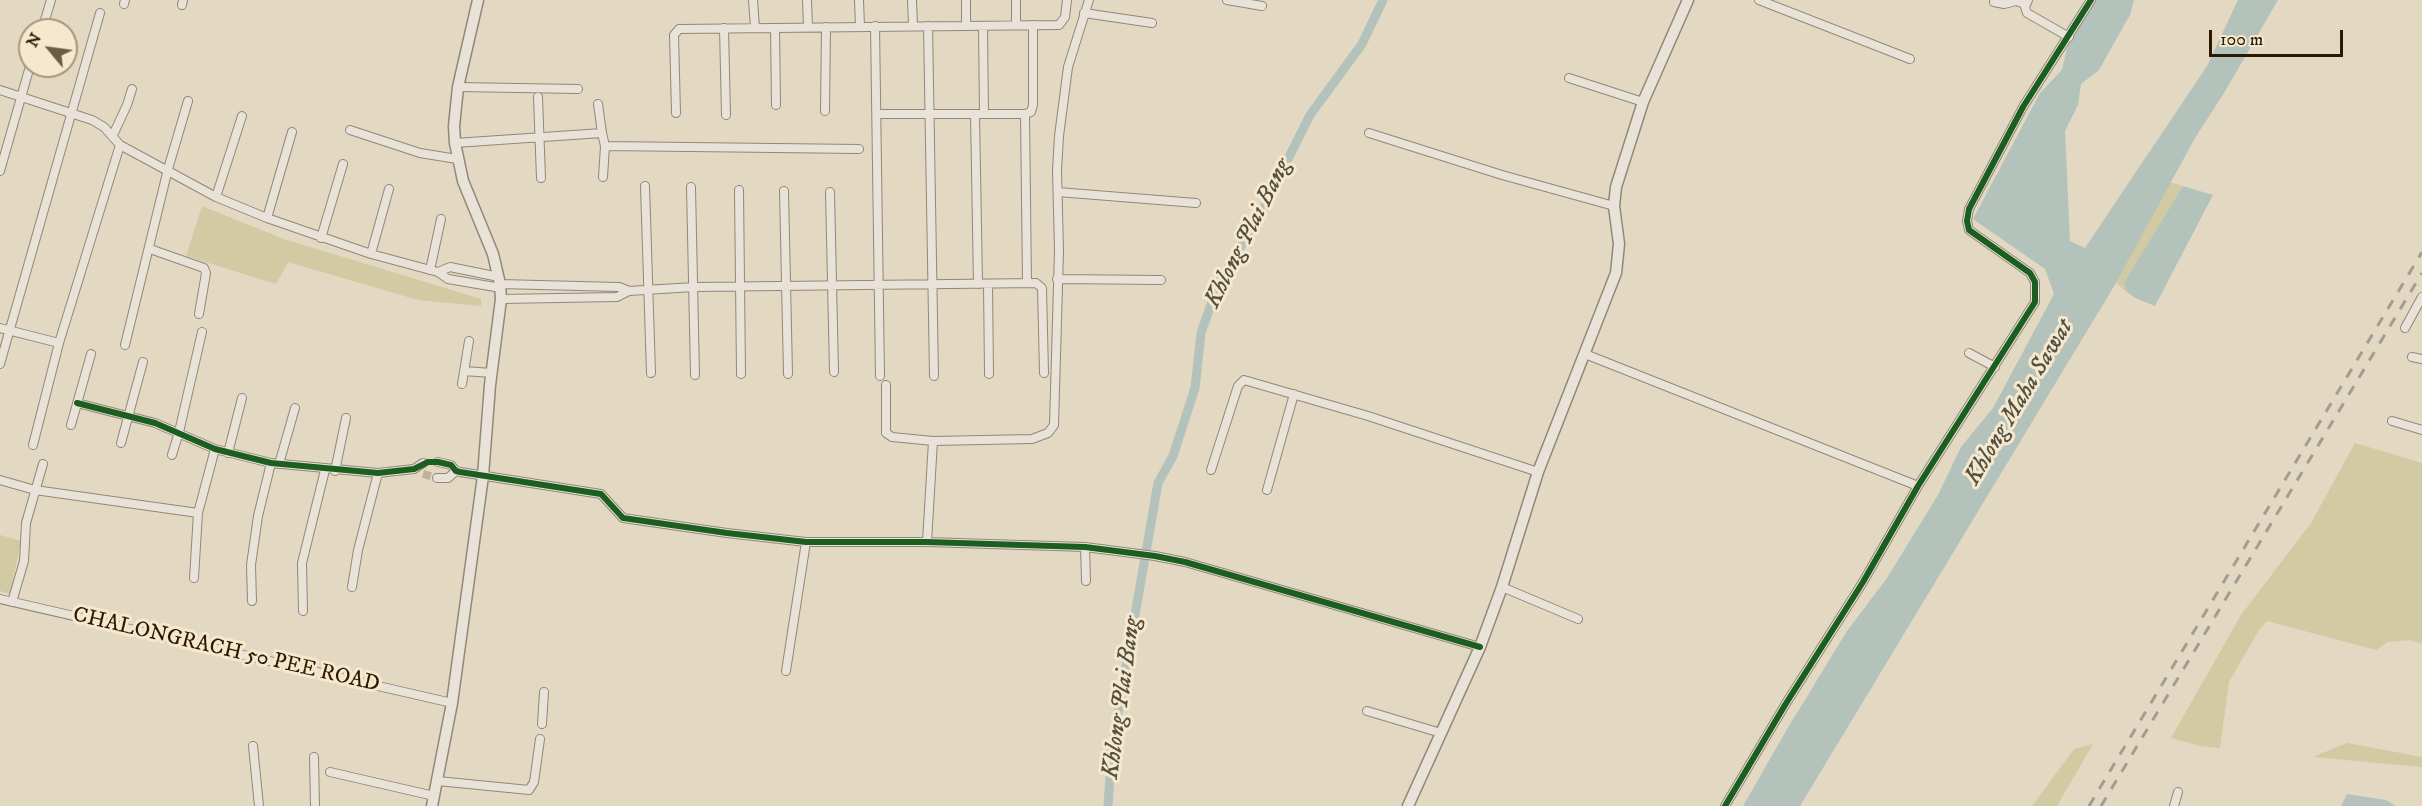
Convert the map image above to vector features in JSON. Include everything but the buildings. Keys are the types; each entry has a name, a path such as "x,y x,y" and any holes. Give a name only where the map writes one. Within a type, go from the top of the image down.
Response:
{"street":[{"path":"46,18 51,0"},
{"path":"330,772 433,801 438,781 452,703 479,475 483,373 500,287 493,254 463,182 457,159 453,126 458,87 478,0"},
{"path":"753,0 754,28"},
{"path":"807,0 808,27"},
{"path":"859,0 860,27"},
{"path":"912,0 913,26"},
{"path":"966,0 966,26"},
{"path":"1016,0 1016,25"},
{"path":"676,113 674,35 680,29 1059,25 1065,17 1067,0"},
{"path":"886,385 886,433 892,437 933,441 1032,440 1048,434 1052,429 1055,414 1059,251 1057,170 1063,99 1068,68 1089,0"},
{"path":"1227,0 1262,6"},
{"path":"1411,805 1480,647 1502,587 1538,472 1616,273 1619,236 1614,206 1616,187 1643,102 1688,0"},
{"path":"1759,0 1910,58"},
{"path":"1725,806 1785,705 1863,582 1918,486 2035,302 2035,282 2030,273 1969,230 1967,222 1969,209 2023,107 2091,0"},
{"path":"1994,2 2004,4 2016,1 2027,2 2025,10 2027,13 2069,37"},
{"path":"0,364 4,329 72,113 100,13"},
{"path":"1084,13 1152,23"},
{"path":"877,114 1025,114 1030,112 1033,105 1033,25"},
{"path":"875,26 880,376"},
{"path":"928,26 934,376"},
{"path":"978,284 979,114 983,26"},
{"path":"825,111 826,27"},
{"path":"724,28 726,116"},
{"path":"775,28 776,105"},
{"path":"0,171 27,78"},
{"path":"1569,78 1643,102"},
{"path":"458,87 578,89"},
{"path":"113,135 132,89"},
{"path":"0,90 72,113 104,127 120,145 216,197 267,218 371,254 434,271 448,279 578,297 617,297 629,291 694,287 1036,283 1042,288 1044,373"},
{"path":"538,97 541,178"},
{"path":"125,345 168,170 188,101"},
{"path":"598,104 606,146 603,177"},
{"path":"1025,114 1027,283"},
{"path":"216,197 242,116"},
{"path":"351,130 420,153 457,159"},
{"path":"267,218 292,132"},
{"path":"455,143 602,133"},
{"path":"1369,133 1502,175 1614,206"},
{"path":"33,445 59,344 120,145"},
{"path":"606,146 859,149"},
{"path":"321,237 343,164"},
{"path":"645,186 651,374"},
{"path":"691,187 695,375"},
{"path":"371,254 389,189"},
{"path":"739,190 741,374"},
{"path":"784,190 788,374"},
{"path":"830,192 834,372"},
{"path":"1058,192 1196,203"},
{"path":"434,271 441,219"},
{"path":"150,249 204,268 206,273 199,314"},
{"path":"434,271 450,267 500,287 619,287 629,291"},
{"path":"1057,279 1161,280"},
{"path":"987,284 990,374"},
{"path":"578,297 579,286"},
{"path":"2404,328 2422,297"},
{"path":"4,329 59,344"},
{"path":"172,455 202,332"},
{"path":"462,384 469,341"},
{"path":"1969,353 1995,367"},
{"path":"70,425 91,354"},
{"path":"1585,354 1918,486"},
{"path":"2412,357 2422,359"},
{"path":"122,442 143,362"},
{"path":"464,371 483,373"},
{"path":"1211,470 1240,381 1250,380 1538,472"},
{"path":"1267,490 1294,394"},
{"path":"228,453 242,398"},
{"path":"77,403 179,432 215,449 275,464 378,473 414,469 423,464"},
{"path":"252,601 251,565 258,516 295,408"},
{"path":"335,471 346,418"},
{"path":"2392,421 2422,430"},
{"path":"927,542 933,441"},
{"path":"194,578 198,513 215,449"},
{"path":"438,462 451,465 458,471 601,494 623,518 806,542 927,542 1085,547 1155,556 1185,562 1480,647"},
{"path":"12,602 24,561 26,523 43,464"},
{"path":"414,469 423,474"},
{"path":"303,611 302,563 325,470"},
{"path":"437,478 448,478 458,471"},
{"path":"352,587 358,550 378,473"},
{"path":"0,480 35,490 198,513"},
{"path":"786,671 806,542"},
{"path":"1085,547 1086,581"},
{"path":"1502,587 1578,619"},
{"name":"CHALONGRACH 50 PEE ROAD","path":"0,599 452,703"},
{"path":"542,724 544,692"},
{"path":"1366,711 1442,733"},
{"path":"438,781 529,790 534,782 540,739"},
{"path":"253,746 259,806"},
{"path":"314,757 315,806"},
{"path":"2174,806 2178,792"}],"shaded area":[{"path":"2170,182 2183,186 2125,283 2127,292 2116,283"},
{"path":"202,206 284,239 481,299 481,306 418,300 288,262 276,284 186,256"},
{"path":"2355,443 2422,463 2422,644 2410,640 2388,642 2376,650 2267,621 2259,630 2229,682 2220,748 2200,746 2171,738 2241,615 2311,523"},
{"path":"0,535 21,541 10,594 0,591"},
{"path":"2347,743 2422,757 2422,767 2313,757"},
{"path":"2093,744 2057,806 2032,806 2074,749"}],"water":[{"name":"Khlong Maha Sawat","path":"2096,0 2134,0 2130,15 2099,70 2081,84 2078,105 2065,131 2070,241 2085,248 2207,66 2238,0 2278,0 2195,138 2116,283 1800,806 1743,806 1847,631 1887,578 1938,495 1961,447 1993,408 2054,294 2045,269 1973,219 2040,93 2062,70 2067,48"},
{"path":"2183,186 2213,195 2155,306 2135,298 2127,292 2124,283"},
{"path":"2347,794 2386,800 2396,806 2341,806"}],"waterway":[{"name":"Khlong Plai Bang","path":"1108,806 1112,747 1158,483 1173,456 1195,388 1201,333 1219,282 1260,215 1310,115 1362,44 1383,0"}],"tunnel":[{"path":"423,474 437,478"}],"railway":[{"path":"2089,806 2422,252"},
{"path":"2101,806 2422,273"}],"cycle path":[{"path":"1725,806 1785,705 1863,582 1918,486 2035,302 2035,282 2030,273 1969,230 1967,221 1969,209 2023,107 2091,0"},
{"path":"77,403 155,423 215,449 271,463 378,473 414,469 428,462 438,462 451,465 460,472 601,494 623,518 727,533 806,542 927,542 1085,547 1155,556 1185,562 1480,647"}]}
